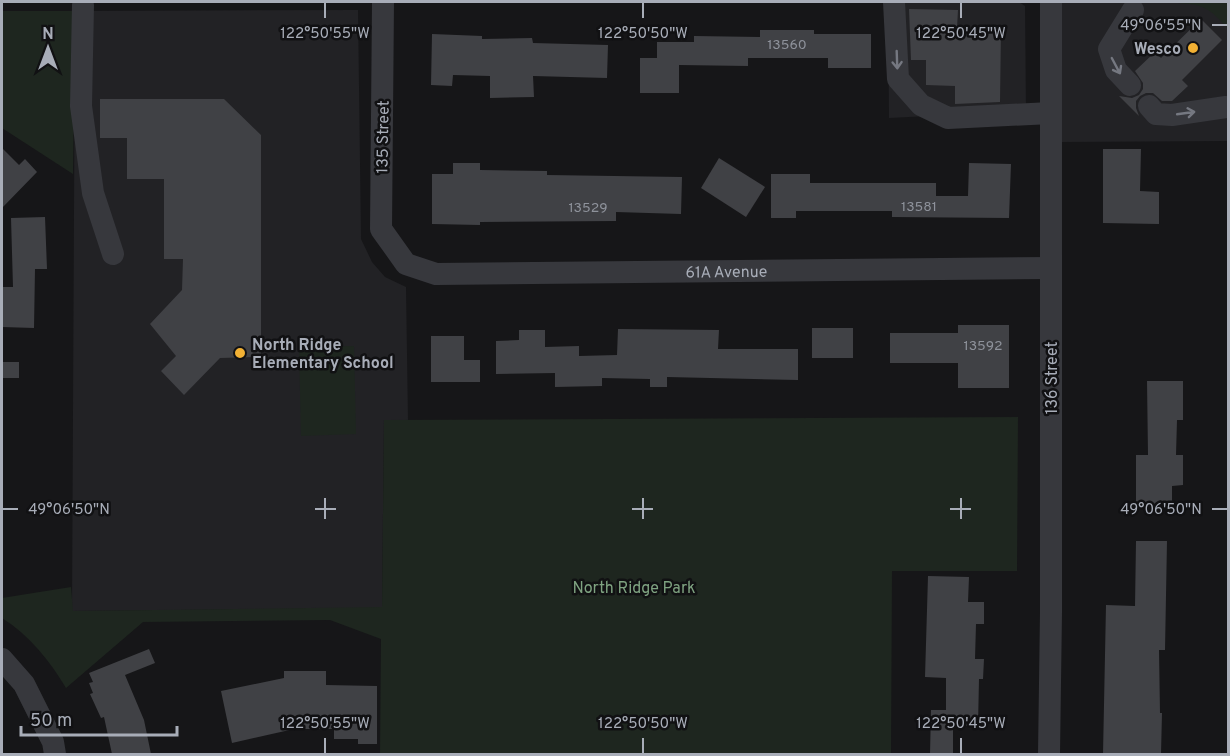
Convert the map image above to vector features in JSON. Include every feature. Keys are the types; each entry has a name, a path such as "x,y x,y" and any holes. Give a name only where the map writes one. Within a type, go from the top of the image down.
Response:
{"street":[{"name":"135 Street","path":"382,2 381,229 406,264"},
{"path":"894,2 897,79 921,105 948,118 1051,113"},
{"name":"136 Street","path":"1049,754 1051,2"},
{"path":"83,5 81,106 93,193 113,254"},
{"path":"1130,85 1116,70 1109,49 1133,10"},
{"path":"1149,106 1156,114 1172,115 1226,107"},
{"name":"61A Avenue","path":"406,264 436,274 1051,268"},
{"path":"2,659 24,684 53,742 55,754"}],"shaded area":[{"path":"888,2 1019,2 1025,6 1026,111 889,118"},
{"path":"1061,2 1228,2 1228,141 1062,142"},
{"name":"North Ridge Elementary School","path":"358,10 361,239 372,262 385,277 406,287 408,420 384,420 382,608 72,611 75,11"}],"green space":[{"path":"1161,2 1228,2 1228,29 1212,13 1199,6"},
{"path":"2,11 75,11 73,174 2,128"},
{"path":"354,346 356,434 301,436 299,347"},
{"name":"North Ridge Park","path":"1018,417 1017,571 892,571 891,754 380,754 381,639 330,620 143,622 66,688 38,649 2,618 2,598 71,587 73,611 382,607 384,420"}],"building":[{"path":"909,9 958,10 957,28 1001,28 1000,102 955,104 955,86 926,85 926,60 911,60"},
{"path":"1201,19 1222,40 1182,80 1188,86 1172,101 1162,101 1153,93 1140,96 1136,101 1139,116 1119,96 1132,98 1139,95 1143,89 1143,83 1135,71 1155,52 1161,58"},
{"path":"760,30 814,30 814,34 871,34 871,68 828,68 828,58 748,58 748,66 679,65 679,93 640,93 640,58 657,58 657,42 694,42 694,36 760,37"},
{"path":"432,34 482,36 482,39 532,38 533,43 608,45 607,78 533,76 534,97 490,98 490,76 453,75 452,86 431,85"},
{"path":"100,99 224,99 261,135 261,357 220,358 184,395 161,371 176,356 150,324 182,290 183,259 164,259 164,179 127,179 127,138 100,138"},
{"path":"2,148 19,165 25,159 37,172 2,208"},
{"path":"1103,149 1141,149 1140,191 1159,192 1159,224 1103,223"},
{"path":"719,158 765,187 746,217 701,188"},
{"path":"453,163 480,163 480,170 547,171 547,175 682,177 681,214 616,212 616,221 432,224 432,174 453,174"},
{"path":"969,163 1011,164 1009,218 892,217 892,211 796,211 796,218 771,218 771,174 810,174 810,183 936,183 936,196 968,196"},
{"path":"45,217 47,269 35,269 34,328 2,327 2,287 13,287 11,218"},
{"path":"958,325 1009,325 1009,388 958,388 958,363 890,363 890,333 958,333"},
{"path":"812,328 853,328 853,358 812,358"},
{"path":"618,329 719,330 718,349 798,349 798,380 667,377 667,387 650,387 650,379 602,378 602,386 555,387 555,373 496,374 496,341 519,340 519,330 545,330 545,347 579,346 579,356 617,355"},
{"path":"431,336 464,336 464,360 480,360 480,382 431,382"},
{"path":"2,362 19,362 19,378 2,378"},
{"path":"1147,381 1183,381 1183,420 1177,420 1176,455 1183,455 1183,485 1172,486 1172,505 1136,504 1136,455 1148,455"},
{"path":"1136,541 1167,541 1165,650 1159,650 1161,754 1103,754 1106,605 1135,606"},
{"path":"928,576 969,577 968,602 984,602 984,624 976,624 975,659 984,659 983,679 979,679 978,726 953,726 953,754 930,754 931,710 946,710 946,678 925,677"},
{"path":"149,649 155,663 125,675 144,720 151,754 112,754 104,717 101,718 90,694 93,693 89,683 93,682 89,673"},
{"path":"284,671 326,671 326,685 377,686 377,744 358,744 358,739 334,739 334,729 294,729 232,743 221,691 284,678"}],"place":[{"name":"Wesco","path":"1193,48"},
{"name":"North Ridge Elementary School","path":"240,353"}]}
